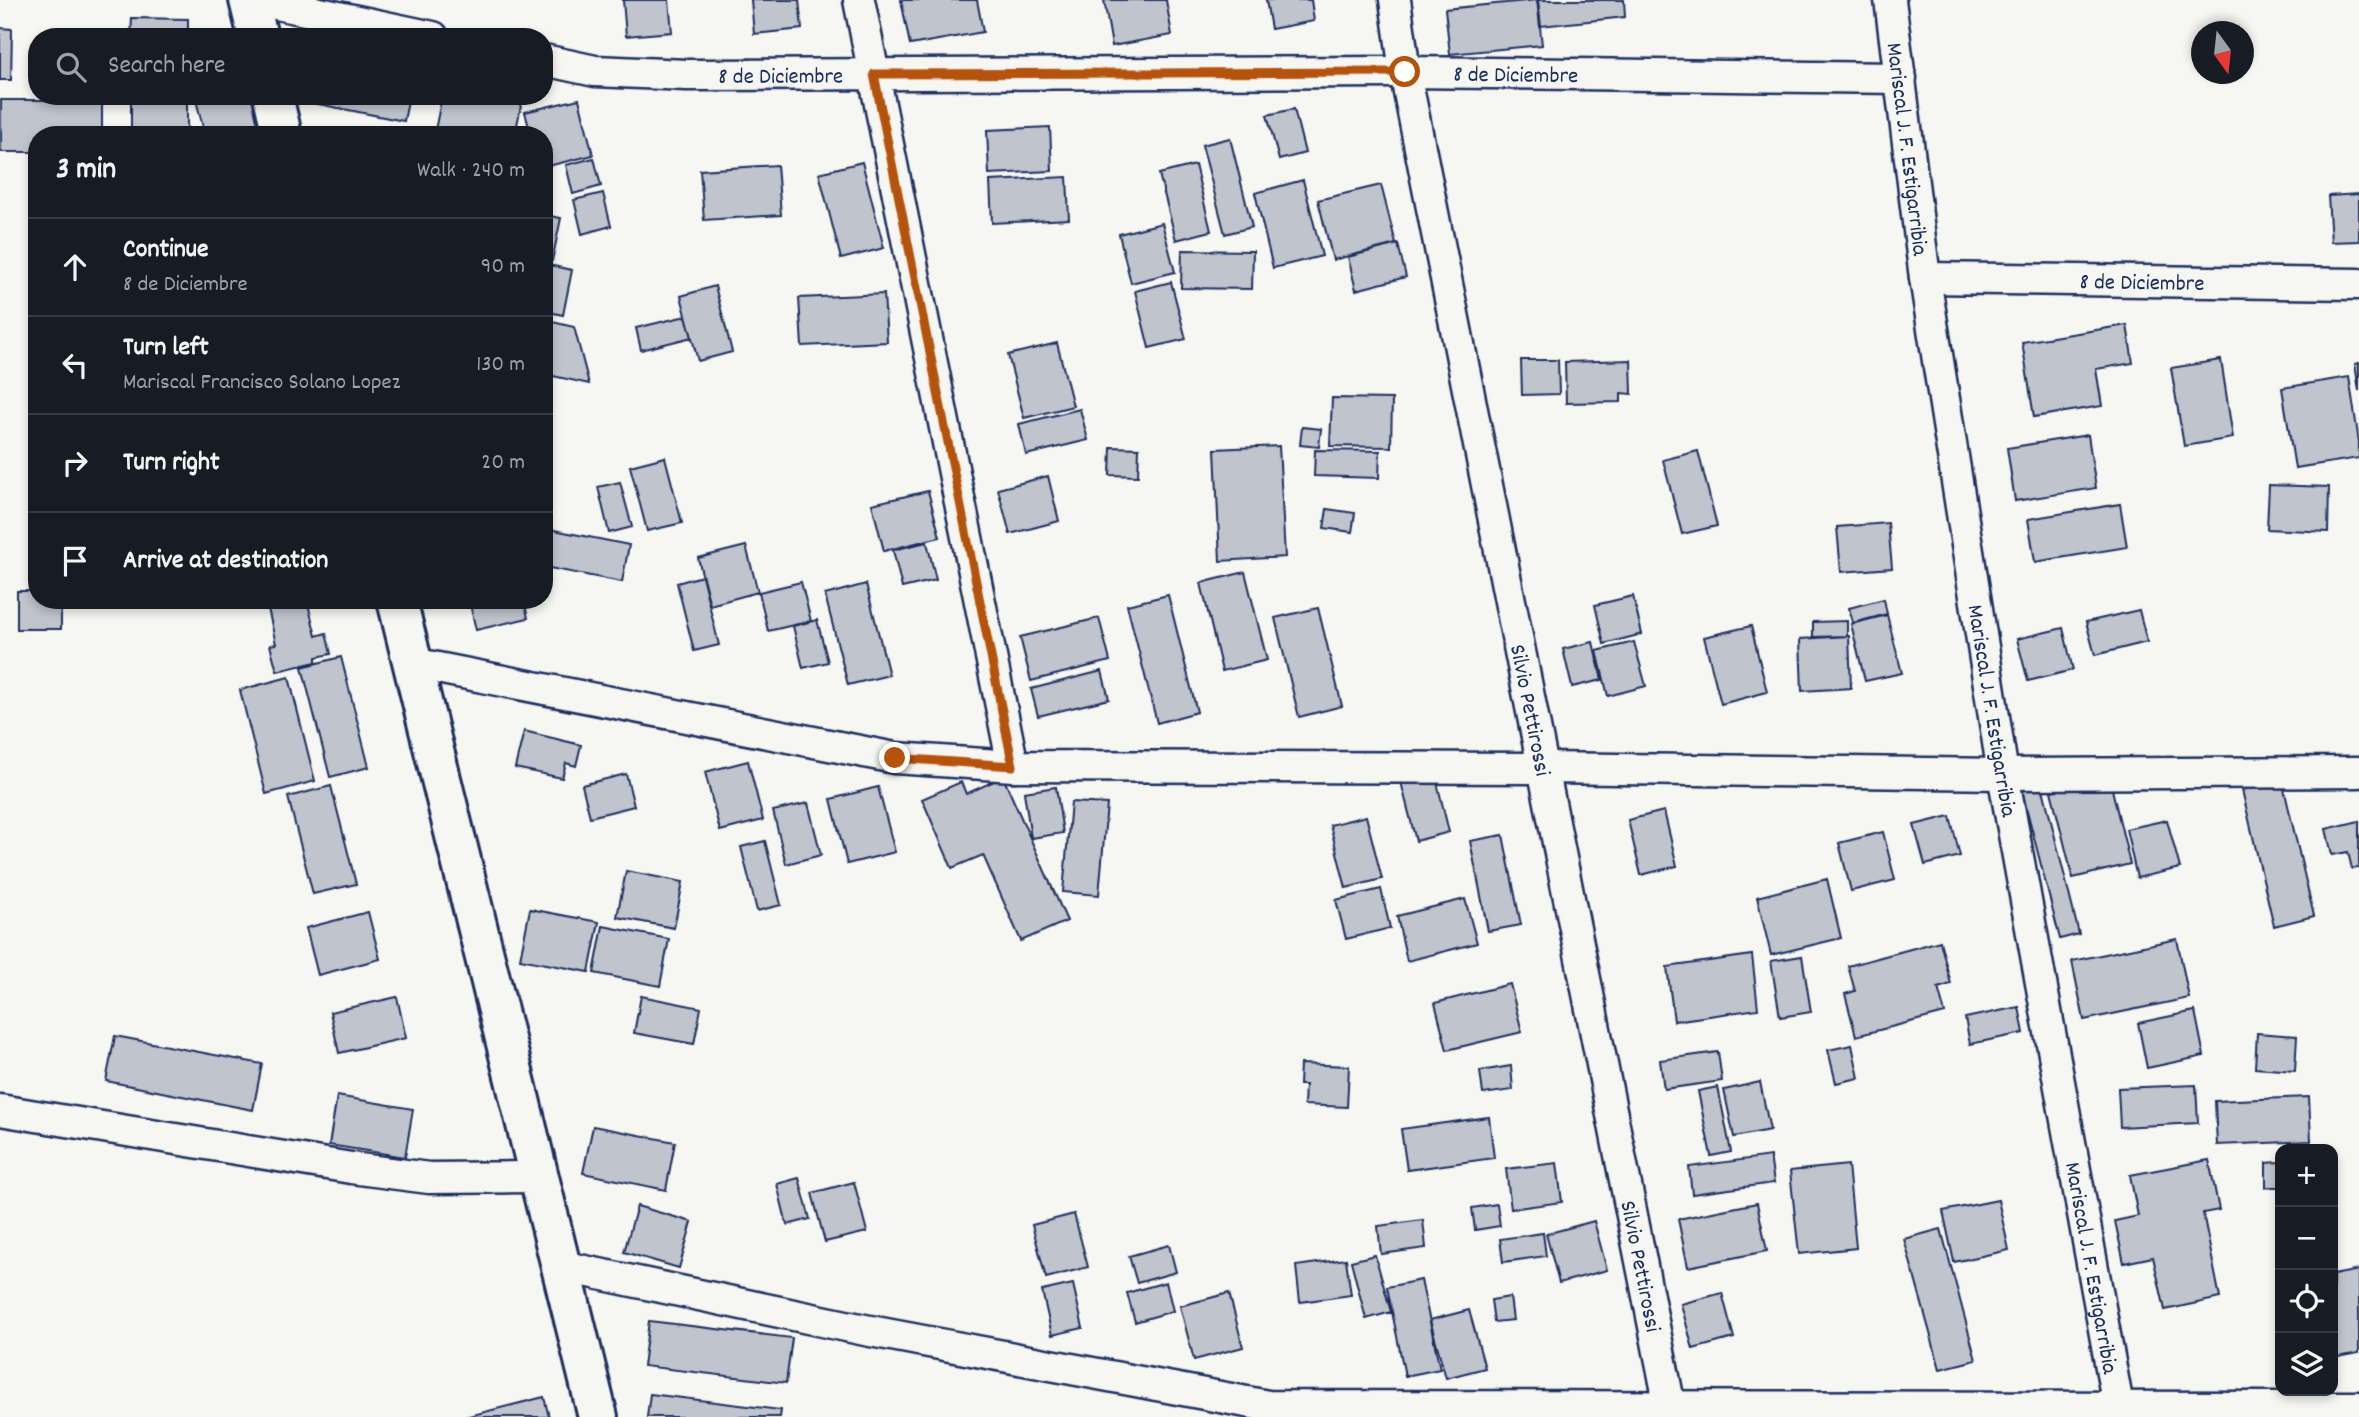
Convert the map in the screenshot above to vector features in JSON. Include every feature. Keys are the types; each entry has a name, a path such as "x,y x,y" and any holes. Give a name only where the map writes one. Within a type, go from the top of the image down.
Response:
{"main road":[{"path":"249,0 256,28"},
{"path":"274,105 280,126"},
{"path":"399,609 598,1417"}],"street":[{"path":"258,0 390,28"},
{"path":"859,0 1013,766"},
{"name":"Silvio Pettirossi","path":"1395,0 1405,72 1670,1411"},
{"name":"Mariscal J. F. Estigarribia","path":"1890,0 1925,278 2003,774 2119,1411"},
{"name":"8 de Diciembre","path":"553,62 595,71 661,74 1405,72 1901,78"},
{"name":"8 de Diciembre","path":"1925,278 2359,284"},
{"path":"412,663 895,758 1013,766 1543,768 2003,774 2359,772"},
{"path":"0,1110 351,1168 429,1178 539,1177"},
{"path":"561,1266 865,1330 1268,1406 1670,1411 2119,1411 2359,1407"}],"building":[{"path":"623,0 669,0 672,32 626,36"},
{"path":"751,0 799,0 802,29 754,34"},
{"path":"901,0 977,0 983,32 910,45"},
{"path":"1104,0 1166,0 1172,35 1112,46"},
{"path":"1266,0 1311,0 1314,21 1271,29"},
{"path":"1537,0 1542,45 1450,54 1445,9"},
{"path":"1538,0 1624,0 1625,17 1541,26"},
{"path":"132,18 188,19 188,28 131,28"},
{"path":"0,28 12,29 11,80 0,80"},
{"path":"579,99 593,155 553,165 553,126 529,126 525,112"},
{"path":"1,100 28,100 28,105 102,105 102,126 28,126 28,152 1,152"},
{"path":"131,105 187,105 187,126 131,126"},
{"path":"197,105 255,105 261,126 203,126"},
{"path":"323,105 407,105 404,121"},
{"path":"440,105 521,105 517,126 436,126"},
{"path":"1294,109 1305,153 1279,160 1267,115"},
{"path":"1050,127 1052,171 989,174 987,130"},
{"path":"1230,138 1252,227 1225,234 1202,145"},
{"path":"594,158 601,186 573,194 566,165"},
{"path":"862,162 884,248 841,259 819,173"},
{"path":"777,165 781,215 704,220 700,170"},
{"path":"1195,165 1211,231 1176,240 1159,174"},
{"path":"1067,177 1069,219 992,223 990,181"},
{"path":"1303,180 1322,256 1273,268 1255,193"},
{"path":"1381,185 1396,244 1333,260 1318,200"},
{"path":"603,193 611,226 582,234 574,200"},
{"path":"2359,194 2359,241 2331,242 2328,196"},
{"path":"553,217 561,218 553,256"},
{"path":"1162,223 1175,272 1131,283 1119,234"},
{"path":"1398,244 1406,277 1356,290 1348,257"},
{"path":"1182,250 1253,251 1252,289 1181,288"},
{"path":"553,266 572,270 563,315 553,313"},
{"path":"1171,282 1186,339 1149,348 1135,291"},
{"path":"715,286 732,352 698,361 681,296"},
{"path":"884,294 887,342 802,346 799,298"},
{"path":"686,316 692,337 641,350 636,328"},
{"path":"553,322 574,327 589,384 553,376"},
{"path":"2127,325 2133,363 2096,369 2102,406 2034,417 2022,342"},
{"path":"1057,343 1073,406 1024,418 1008,355"},
{"path":"1521,360 1558,360 1559,394 1522,395"},
{"path":"1631,360 1632,394 1621,393 1621,402 1566,403 1565,362"},
{"path":"2221,360 2233,438 2184,446 2171,368"},
{"path":"2359,363 2359,391 2355,364"},
{"path":"2349,377 2359,458 2295,468 2282,388"},
{"path":"1332,398 1392,399 1391,447 1330,446"},
{"path":"1080,409 1088,440 1026,455 1019,424"},
{"path":"1302,427 1321,429 1319,447 1300,445"},
{"path":"2088,435 2096,488 2015,501 2007,448"},
{"path":"1279,446 1285,557 1220,561 1215,449"},
{"path":"1111,447 1139,448 1138,476 1110,475"},
{"path":"1315,450 1380,451 1379,478 1314,476"},
{"path":"1698,451 1717,526 1682,534 1663,460"},
{"path":"665,457 682,523 647,531 630,466"},
{"path":"1048,476 1059,521 1010,534 998,489"},
{"path":"620,482 632,527 609,533 598,487"},
{"path":"2269,485 2329,487 2328,532 2267,529"},
{"path":"928,491 940,537 884,551 872,504"},
{"path":"2120,504 2127,547 2035,562 2028,519"},
{"path":"1327,509 1355,513 1352,532 1324,528"},
{"path":"1888,523 1892,568 1841,572 1837,527"},
{"path":"553,530 629,545 622,582 553,569"},
{"path":"927,542 936,580 902,588 893,550"},
{"path":"746,546 758,592 710,605 698,558"},
{"path":"1245,572 1267,660 1222,671 1201,583"},
{"path":"702,576 719,645 694,651 677,583"},
{"path":"801,582 811,621 768,631 759,592"},
{"path":"866,584 889,675 848,685 825,595"},
{"path":"17,591 28,591 28,609 61,609 61,629 17,629"},
{"path":"1168,595 1197,712 1157,723 1127,605"},
{"path":"1633,596 1642,634 1604,644 1595,605"},
{"path":"1884,599 1887,614 1853,623 1849,608"},
{"path":"1318,608 1342,706 1299,717 1275,618"},
{"path":"268,609 309,609 316,636 326,633 331,654 316,657 316,662 277,671 270,645 276,644"},
{"path":"471,609 526,609 528,618 476,630"},
{"path":"2139,610 2147,642 2095,655 2086,622"},
{"path":"1887,615 1902,673 1865,681 1851,624"},
{"path":"1099,618 1110,661 1031,681 1020,637"},
{"path":"817,620 828,662 803,668 793,626"},
{"path":"1847,621 1847,636 1813,637 1813,622"},
{"path":"1751,626 1767,692 1721,704 1704,637"},
{"path":"2063,628 2073,670 2028,681 2017,639"},
{"path":"1849,636 1851,688 1802,691 1800,639"},
{"path":"1593,642 1602,680 1572,687 1563,649"},
{"path":"1634,642 1646,686 1608,696 1597,651"},
{"path":"341,657 369,767 330,777 302,667"},
{"path":"1102,671 1109,699 1038,716 1031,689"},
{"path":"289,677 315,781 266,794 240,690"},
{"path":"524,731 581,745 576,766 566,763 562,778 515,768"},
{"path":"748,761 763,820 720,831 705,772"},
{"path":"1434,770 1449,832 1416,841 1400,778"},
{"path":"626,774 634,806 590,817 582,785"},
{"path":"1003,777 1067,921 1021,941 983,855 952,868 922,799 961,782 966,794"},
{"path":"2109,777 2130,864 2073,878 2051,791"},
{"path":"2282,780 2314,916 2274,926 2242,790"},
{"path":"2042,785 2079,934 2060,939 2022,791"},
{"path":"331,786 356,884 313,894 288,797"},
{"path":"878,787 895,852 847,864 831,799"},
{"path":"1056,787 1063,833 1031,838 1024,792"},
{"path":"1071,802 1107,804 1099,895 1063,892"},
{"path":"808,803 821,855 786,864 773,811"},
{"path":"1664,811 1677,866 1641,875 1628,820"},
{"path":"1366,816 1382,879 1346,888 1330,825"},
{"path":"1950,816 1960,856 1925,865 1914,825"},
{"path":"2167,820 2180,868 2137,878 2126,829"},
{"path":"2359,821 2359,868 2352,869 2348,852 2332,855 2326,829"},
{"path":"1883,832 1895,880 1851,891 1839,843"},
{"path":"1503,835 1521,925 1488,931 1470,841"},
{"path":"765,841 781,905 757,911 741,847"},
{"path":"626,871 683,882 674,928 617,917"},
{"path":"1827,879 1841,938 1771,955 1757,897"},
{"path":"1381,889 1390,928 1346,939 1336,900"},
{"path":"1465,899 1477,943 1407,961 1397,916"},
{"path":"530,909 599,922 589,972 520,959"},
{"path":"368,912 380,959 318,975 306,928"},
{"path":"603,926 669,939 660,986 594,973"},
{"path":"2177,939 2189,998 2084,1020 2072,961"},
{"path":"1940,941 1951,984 1938,988 1945,1013 1856,1036 1845,994 1855,991 1848,966"},
{"path":"1752,955 1758,1009 1674,1021 1667,967"},
{"path":"1802,956 1811,1012 1780,1017 1771,961"},
{"path":"1510,984 1522,1032 1447,1050 1435,1003"},
{"path":"641,996 701,1008 694,1044 634,1033"},
{"path":"397,997 406,1038 339,1053 330,1012"},
{"path":"2019,1007 2024,1033 1970,1044 1965,1018"},
{"path":"2195,1011 2204,1056 2147,1068 2138,1023"},
{"path":"2257,1033 2297,1036 2295,1071 2255,1068"},
{"path":"115,1036 262,1064 253,1110 106,1081"},
{"path":"1852,1045 1859,1078 1836,1083 1828,1050"},
{"path":"1718,1052 1722,1081 1664,1089 1660,1060"},
{"path":"1300,1064 1349,1066 1347,1107 1304,1105 1305,1085 1299,1085"},
{"path":"1511,1066 1513,1090 1483,1094 1480,1071"},
{"path":"1760,1082 1770,1130 1734,1137 1724,1090"},
{"path":"2196,1085 2198,1123 2120,1127 2118,1088"},
{"path":"1718,1087 1731,1152 1711,1156 1698,1091"},
{"path":"337,1096 413,1109 405,1157 329,1145"},
{"path":"2309,1097 2311,1141 2217,1145 2215,1101"},
{"path":"1489,1117 1494,1158 1407,1170 1401,1129"},
{"path":"593,1126 675,1142 666,1190 583,1173"},
{"path":"1770,1156 1774,1183 1692,1194 1689,1167"},
{"path":"2209,1160 2219,1210 2203,1213 2220,1298 2165,1310 2153,1257 2124,1263 2115,1221 2138,1216 2130,1175"},
{"path":"2275,1162 2275,1187 2266,1187 2266,1163"},
{"path":"1557,1163 1562,1202 1511,1209 1506,1169"},
{"path":"1848,1165 1856,1248 1799,1254 1790,1171"},
{"path":"799,1178 810,1219 787,1225 777,1184"},
{"path":"854,1182 867,1232 825,1242 812,1193"},
{"path":"1998,1200 2009,1250 1954,1262 1943,1211"},
{"path":"1757,1203 1767,1251 1688,1267 1678,1219"},
{"path":"1497,1204 1500,1226 1475,1230 1472,1208"},
{"path":"637,1206 692,1222 679,1268 624,1252"},
{"path":"1074,1214 1088,1267 1046,1278 1032,1225"},
{"path":"1423,1220 1426,1248 1381,1254 1378,1226"},
{"path":"1594,1221 1607,1270 1559,1283 1546,1234"},
{"path":"1941,1229 1976,1360 1940,1369 1904,1239"},
{"path":"1543,1233 1546,1256 1503,1262 1500,1239"},
{"path":"1169,1245 1176,1272 1137,1283 1129,1256"},
{"path":"1375,1255 1391,1312 1366,1319 1351,1261"},
{"path":"1346,1259 1351,1295 1300,1302 1296,1266"},
{"path":"2359,1270 2359,1353 2338,1357 2338,1333 2338,1274"},
{"path":"1421,1280 1440,1369 1405,1376 1387,1287"},
{"path":"1166,1282 1173,1311 1135,1322 1127,1293"},
{"path":"1073,1284 1083,1328 1052,1335 1042,1291"},
{"path":"1229,1293 1243,1347 1194,1360 1180,1306"},
{"path":"1722,1293 1734,1338 1693,1349 1681,1304"},
{"path":"1510,1297 1513,1320 1494,1322 1491,1300"},
{"path":"1469,1310 1485,1368 1446,1378 1430,1320"},
{"path":"649,1321 792,1338 786,1383 643,1366"},
{"path":"650,1394 781,1410 780,1417 647,1417"},
{"path":"544,1397 549,1417 465,1417"}],"route":[{"path":"895,758 1013,766 874,74 1405,72"}]}
